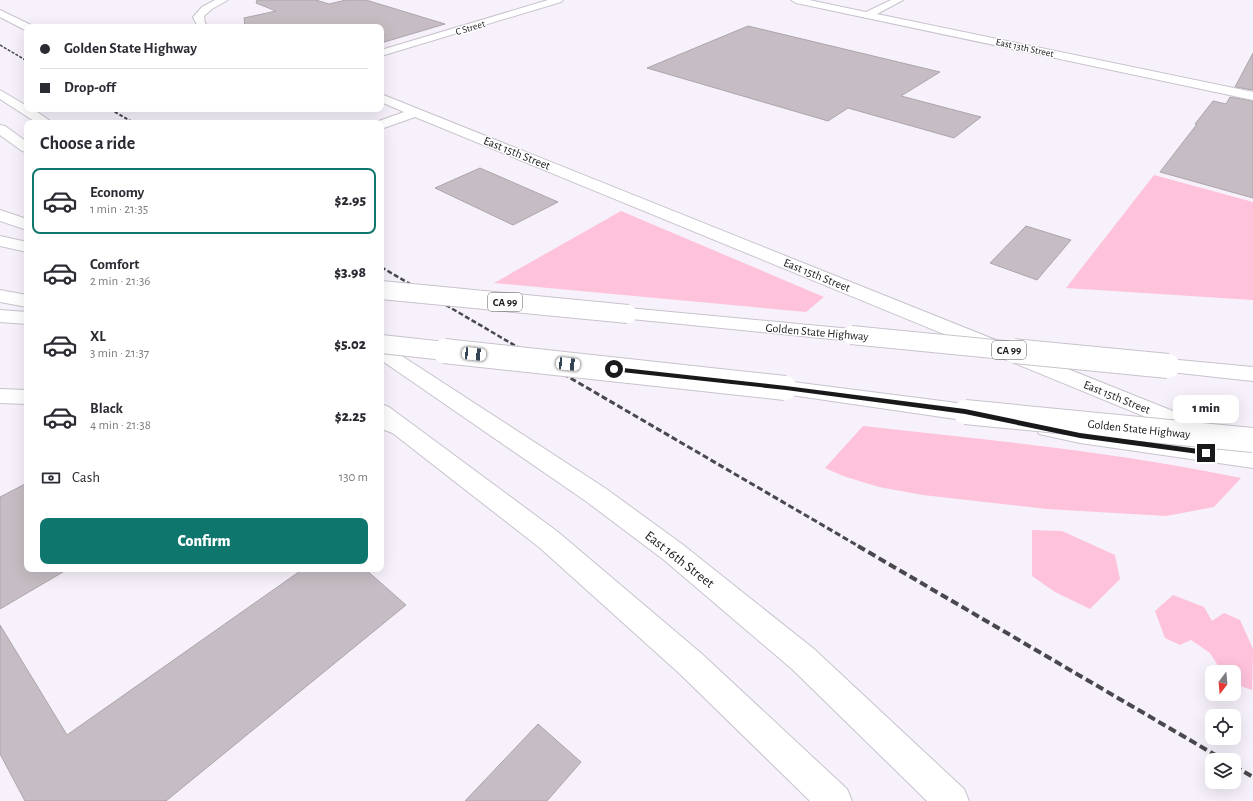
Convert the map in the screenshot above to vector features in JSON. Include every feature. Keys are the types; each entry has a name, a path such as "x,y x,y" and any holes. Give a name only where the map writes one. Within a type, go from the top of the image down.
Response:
{"main road":[{"path":"199,24 198,17 206,8 223,0"},
{"name":"C Street","path":"384,52 558,0"},
{"name":"East 13th Street","path":"796,0 1253,96"},
{"path":"867,15 898,0"},
{"path":"0,13 24,25"},
{"path":"0,94 24,109"},
{"name":"East 15th Street","path":"384,99 1253,452"},
{"path":"29,112 41,120"},
{"path":"384,124 416,112"},
{"path":"0,129 24,146"},
{"path":"0,216 24,224"},
{"path":"0,241 24,246"},
{"name":"Golden State Highway","path":"384,290 1253,374"},
{"path":"0,296 24,300"},
{"path":"0,316 24,318"},
{"name":"Golden State Highway","path":"384,344 786,388 965,412 1253,440"},
{"name":"East 16th Street","path":"384,353 596,495 673,552 803,659 952,801"},
{"path":"1168,366 1253,369"},
{"path":"0,396 24,397"},
{"path":"965,412 1080,435 1253,459"},
{"path":"387,420 554,544 691,664 835,801"}],"shaded area":[{"path":"1154,175 1253,202 1253,300 1066,288"},
{"path":"621,211 824,297 806,312 494,283"},
{"path":"863,426 1100,454 1241,478 1214,507 1166,516 1047,509 923,495 879,487 843,476 825,468"},
{"path":"1032,530 1062,531 1115,555 1120,579 1090,609 1055,592 1032,576"},
{"path":"1173,595 1204,607 1212,621 1224,613 1240,620 1253,649 1252,690 1241,686 1241,665 1218,665 1210,653 1191,640 1180,645 1165,638 1155,611"}],"building":[{"path":"257,0 316,0 329,4 346,0 366,0 445,24 384,42 384,24 245,24 244,18 276,11 256,3"},
{"path":"748,26 940,72 901,96 981,117 954,138 848,108 828,121 647,68"},
{"path":"1253,53 1253,90 1235,87"},
{"path":"1230,97 1253,101 1253,198 1160,172 1213,101 1226,104"},
{"path":"480,168 558,202 513,225 435,188"},
{"path":"1026,226 1071,240 1037,280 990,263"},
{"path":"24,485 24,572 63,572 0,609 0,497"},
{"path":"299,572 368,572 406,605 166,801 25,801 0,754 0,625 67,735"},
{"path":"538,724 581,762 547,801 465,801"}],"railway":[{"path":"0,45 24,59"},
{"path":"115,112 129,120"},
{"path":"384,269 526,352"},
{"path":"524,351 860,547"},
{"path":"858,546 1212,753"},
{"path":"1241,770 1253,777"}],"route":[{"path":"614,369 786,388 965,412 1080,435 1206,453"}]}
